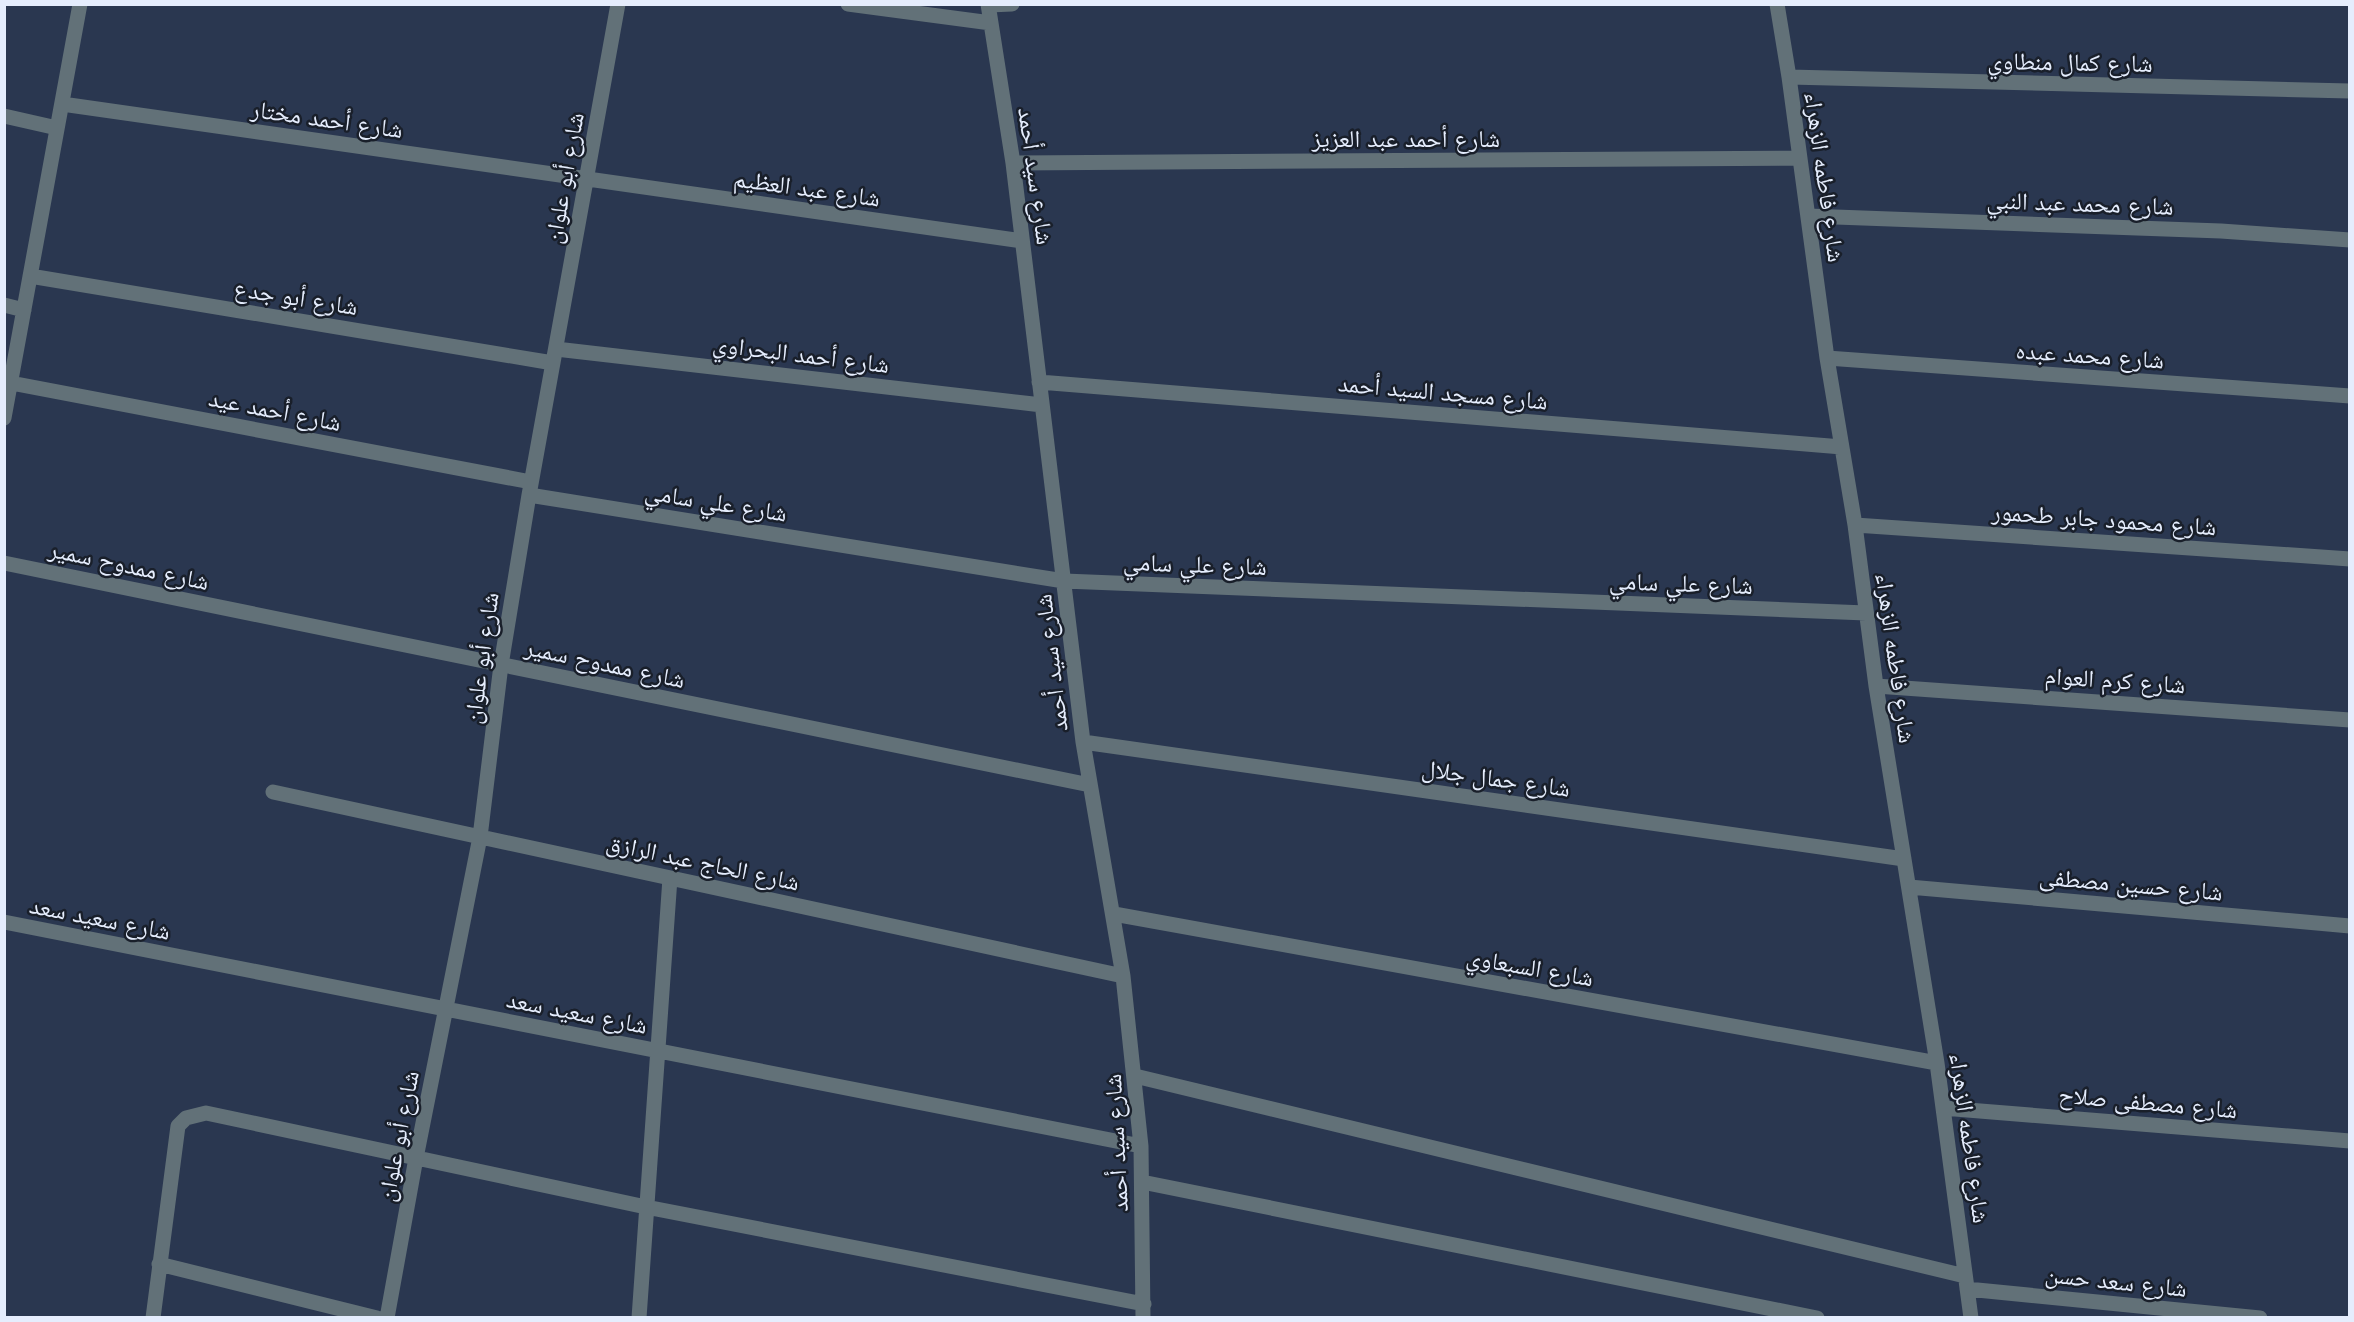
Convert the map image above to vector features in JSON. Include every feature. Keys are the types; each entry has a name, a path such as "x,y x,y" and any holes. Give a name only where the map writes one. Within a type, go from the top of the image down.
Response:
{"street":[{"path":"4,418 80,4"},
{"name":"شارع أبو علوان","path":"387,1317 480,837 501,665 530,488 618,4"},
{"path":"848,4 991,23"},
{"path":"988,5 1012,4"},
{"name":"شارع فاطمه الزهراء","path":"1776,4 1789,77 1827,358 1856,525 1876,686 1937,1063 1971,1317"},
{"name":"شارع سيد أحمد","path":"988,5 1013,163 1083,742 1114,914 1135,1076 1141,1146 1143,1311"},
{"name":"شارع كمال منطاوي","path":"1789,77 2349,91"},
{"name":"شارع أحمد مختار","path":"62,104 586,179"},
{"path":"4,116 57,129"},
{"name":"شارع أحمد عبد العزيز","path":"1013,163 1800,158"},
{"name":"شارع عبد العظيم","path":"586,179 1022,241"},
{"name":"شارع محمد عبد النبي","path":"1808,216 2221,231 2349,240"},
{"name":"شارع أبو جدع","path":"30,276 554,356"},
{"path":"4,305 24,310"},
{"name":"شارع أحمد البحراوي","path":"554,356 1042,405"},
{"name":"شارع محمد عبده","path":"1827,358 2349,396"},
{"name":"شارع مسجد السيد أحمد","path":"1039,382 1842,447"},
{"name":"شارع أحمد عيد","path":"11,383 530,488"},
{"name":"شارع علي سامي","path":"530,488 1064,581 1866,613"},
{"name":"شارع محمود جابر طحمور","path":"1856,525 2349,559"},
{"name":"شارع ممدوح سمير","path":"4,563 1090,785"},
{"name":"شارع كرم العوام","path":"1876,686 2349,720"},
{"name":"شارع جمال جلال","path":"1083,742 1904,859"},
{"name":"شارع الحاج عبد الرازق","path":"273,792 1123,976"},
{"path":"639,1317 670,878"},
{"name":"شارع حسين مصطفى","path":"1909,887 2349,926"},
{"name":"شارع السبعاوي","path":"1114,914 1937,1063"},
{"name":"شارع سعيد سعد","path":"4,922 1141,1146"},
{"name":"شارع سعد حسن","path":"1135,1076 1966,1282 2260,1317"},
{"name":"شارع مصطفى صلاح","path":"1943,1108 2349,1141"},
{"path":"153,1317 178,1126 186,1118 206,1113 1143,1311"},
{"path":"1142,1182 1817,1317"},
{"path":"159,1264 377,1317"}]}
